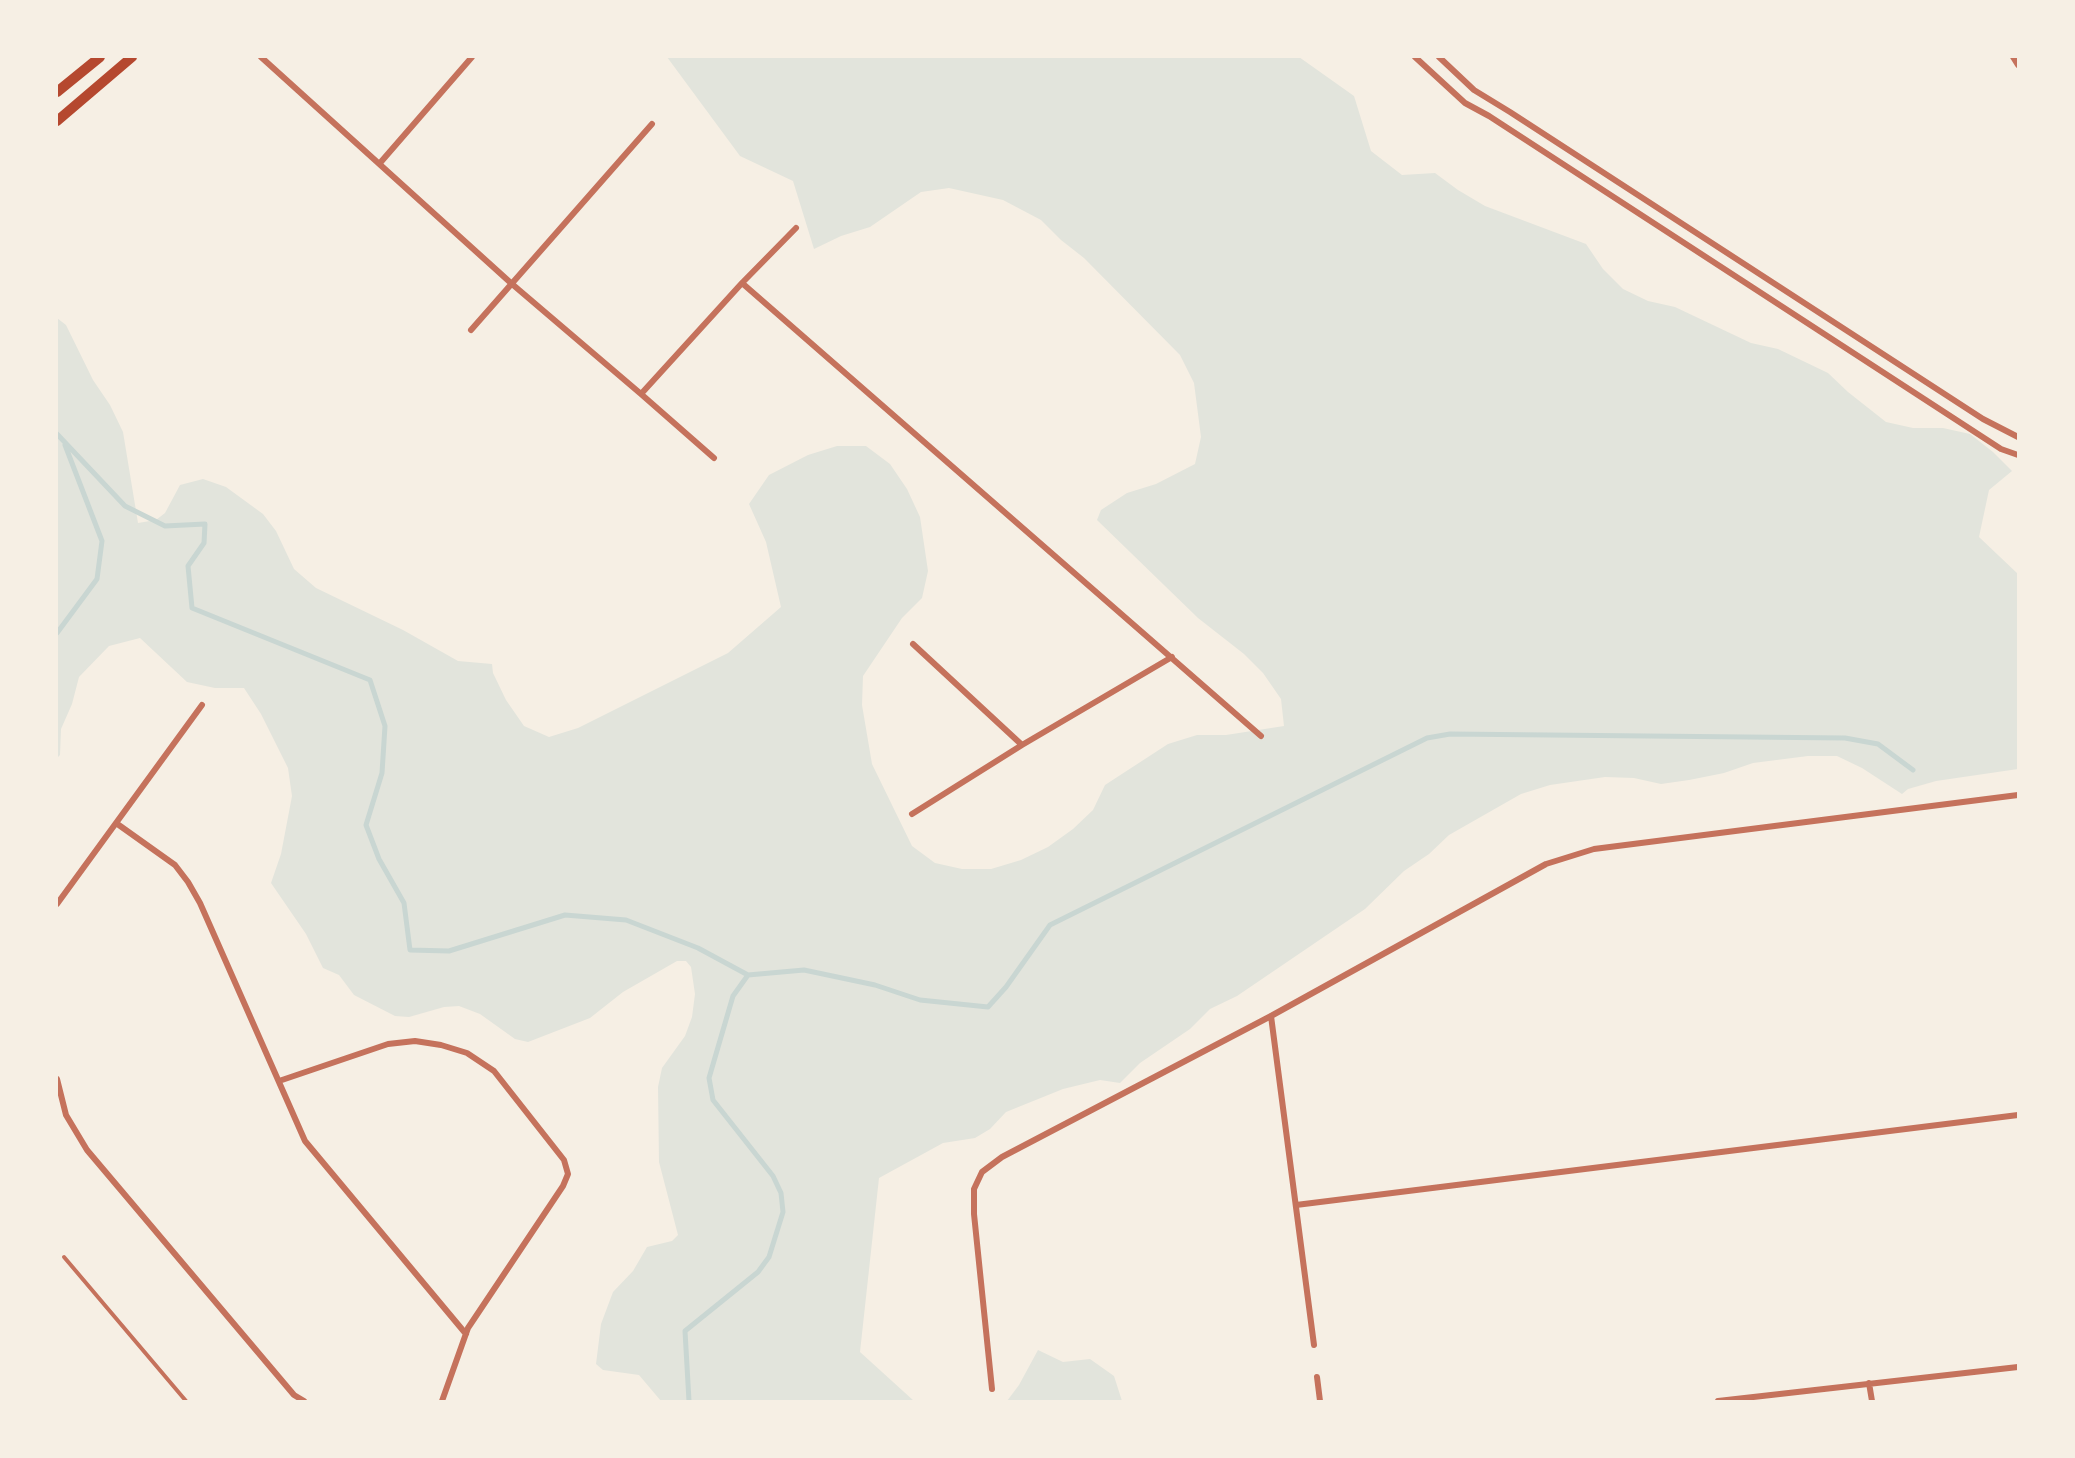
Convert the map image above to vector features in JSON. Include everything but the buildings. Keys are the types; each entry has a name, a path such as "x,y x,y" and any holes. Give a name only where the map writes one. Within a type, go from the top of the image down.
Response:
{"main road":[{"path":"57,92 100,57"},
{"path":"57,121 132,57"}],"street":[{"path":"261,57 512,284 714,458"},
{"path":"380,163 472,57"},
{"path":"1416,57 1465,103 1489,116 2001,448 2018,455"},
{"path":"1438,57 1474,90 1983,419 2018,437"},
{"path":"2013,57 2018,65"},
{"path":"471,330 652,124"},
{"path":"641,394 742,283 796,228"},
{"path":"742,283 1261,736"},
{"path":"913,644 1022,745"},
{"path":"912,814 1022,745 1172,657"},
{"path":"57,904 202,705"},
{"path":"992,1389 974,1214 974,1189 982,1172 1002,1156 1271,1016 1546,864 1594,849 2018,795"},
{"path":"116,823 175,865 188,882 200,903 305,1141 466,1334"},
{"path":"1271,1016 1314,1346"},
{"path":"279,1081 388,1044 415,1041 441,1045 467,1053 494,1071 564,1160 568,1174 563,1186 466,1334 442,1401"},
{"path":"57,1079 66,1115 87,1150 294,1395 304,1401"},
{"path":"1296,1205 2018,1115"},
{"path":"1718,1401 2018,1367"},
{"path":"1317,1377 1320,1401"},
{"path":"1869,1383 1872,1401"}],"lane":[{"path":"64,1257 186,1401"}],"shaded area":[{"path":"667,57 1299,57 1354,96 1371,151 1402,175 1435,173 1485,206 1586,244 1603,269 1623,289 1648,301 1675,307 1751,343 1778,349 1828,373 1886,422 1913,428 1943,428 1970,434 1993,452 2012,471 1989,490 1979,537 2018,574 2018,769 1936,781 1908,789 1902,794 1862,768 1837,756 1808,756 1753,763 1724,773 1661,784 1634,778 1605,777 1550,785 1521,794 1449,835 1429,854 1404,871 1365,909 1237,996 1210,1009 1190,1029 1140,1063 1120,1083 1100,1080 1063,1089 1006,1112 990,1129 975,1138 943,1143 879,1178 860,1352 914,1401 661,1401 639,1375 603,1370 596,1364 601,1324 613,1292 633,1271 647,1247 672,1241 678,1235 659,1162 658,1087 662,1068 685,1036 692,1017 695,994 691,967 686,961 677,961 623,992 590,1018 528,1042 515,1039 480,1014 459,1006 444,1007 409,1017 395,1016 354,995 339,975 323,968 306,934 271,883 281,854 292,796 288,768 261,714 244,688 215,688 187,682 140,638 109,646 79,677 72,704 61,729 60,755 57,758 57,318 66,325 93,380 110,405 123,432 138,523 156,520 165,513 180,485 203,479 226,487 263,514 276,531 294,569 316,588 403,630 458,661 492,664 493,673 506,700 524,726 549,737 578,728 728,653 781,607 766,542 749,504 769,475 808,455 837,446 866,446 890,464 907,489 920,517 928,571 922,598 902,618 863,676 862,705 872,764 912,846 935,863 962,869 991,869 1021,860 1048,847 1073,829 1093,810 1105,785 1168,744 1197,735 1226,735 1284,726 1281,699 1263,673 1244,654 1198,618 1097,520 1101,510 1127,493 1156,484 1195,464 1201,437 1194,383 1180,355 1084,258 1041,220 1003,200 949,188 921,192 870,227 841,236 814,249 793,181 740,156"},
{"path":"1038,1350 1063,1362 1090,1359 1114,1376 1122,1401 1007,1401 1019,1385"}],"waterway":[{"path":"57,434 125,506 165,526 205,524 204,543 188,566 192,608 370,680 385,726 382,773 366,825 379,859 404,903 410,950 449,951 565,915 626,920 698,948 748,975 804,970 875,985 920,1000 988,1007 1006,987 1050,925 1427,738 1450,734 1845,738 1878,744 1913,770"},
{"path":"57,633 97,579 102,541 65,445"},
{"path":"689,1401 685,1331 758,1272 769,1257 783,1212 781,1193 773,1176 713,1100 709,1078 733,996 748,975"}]}
